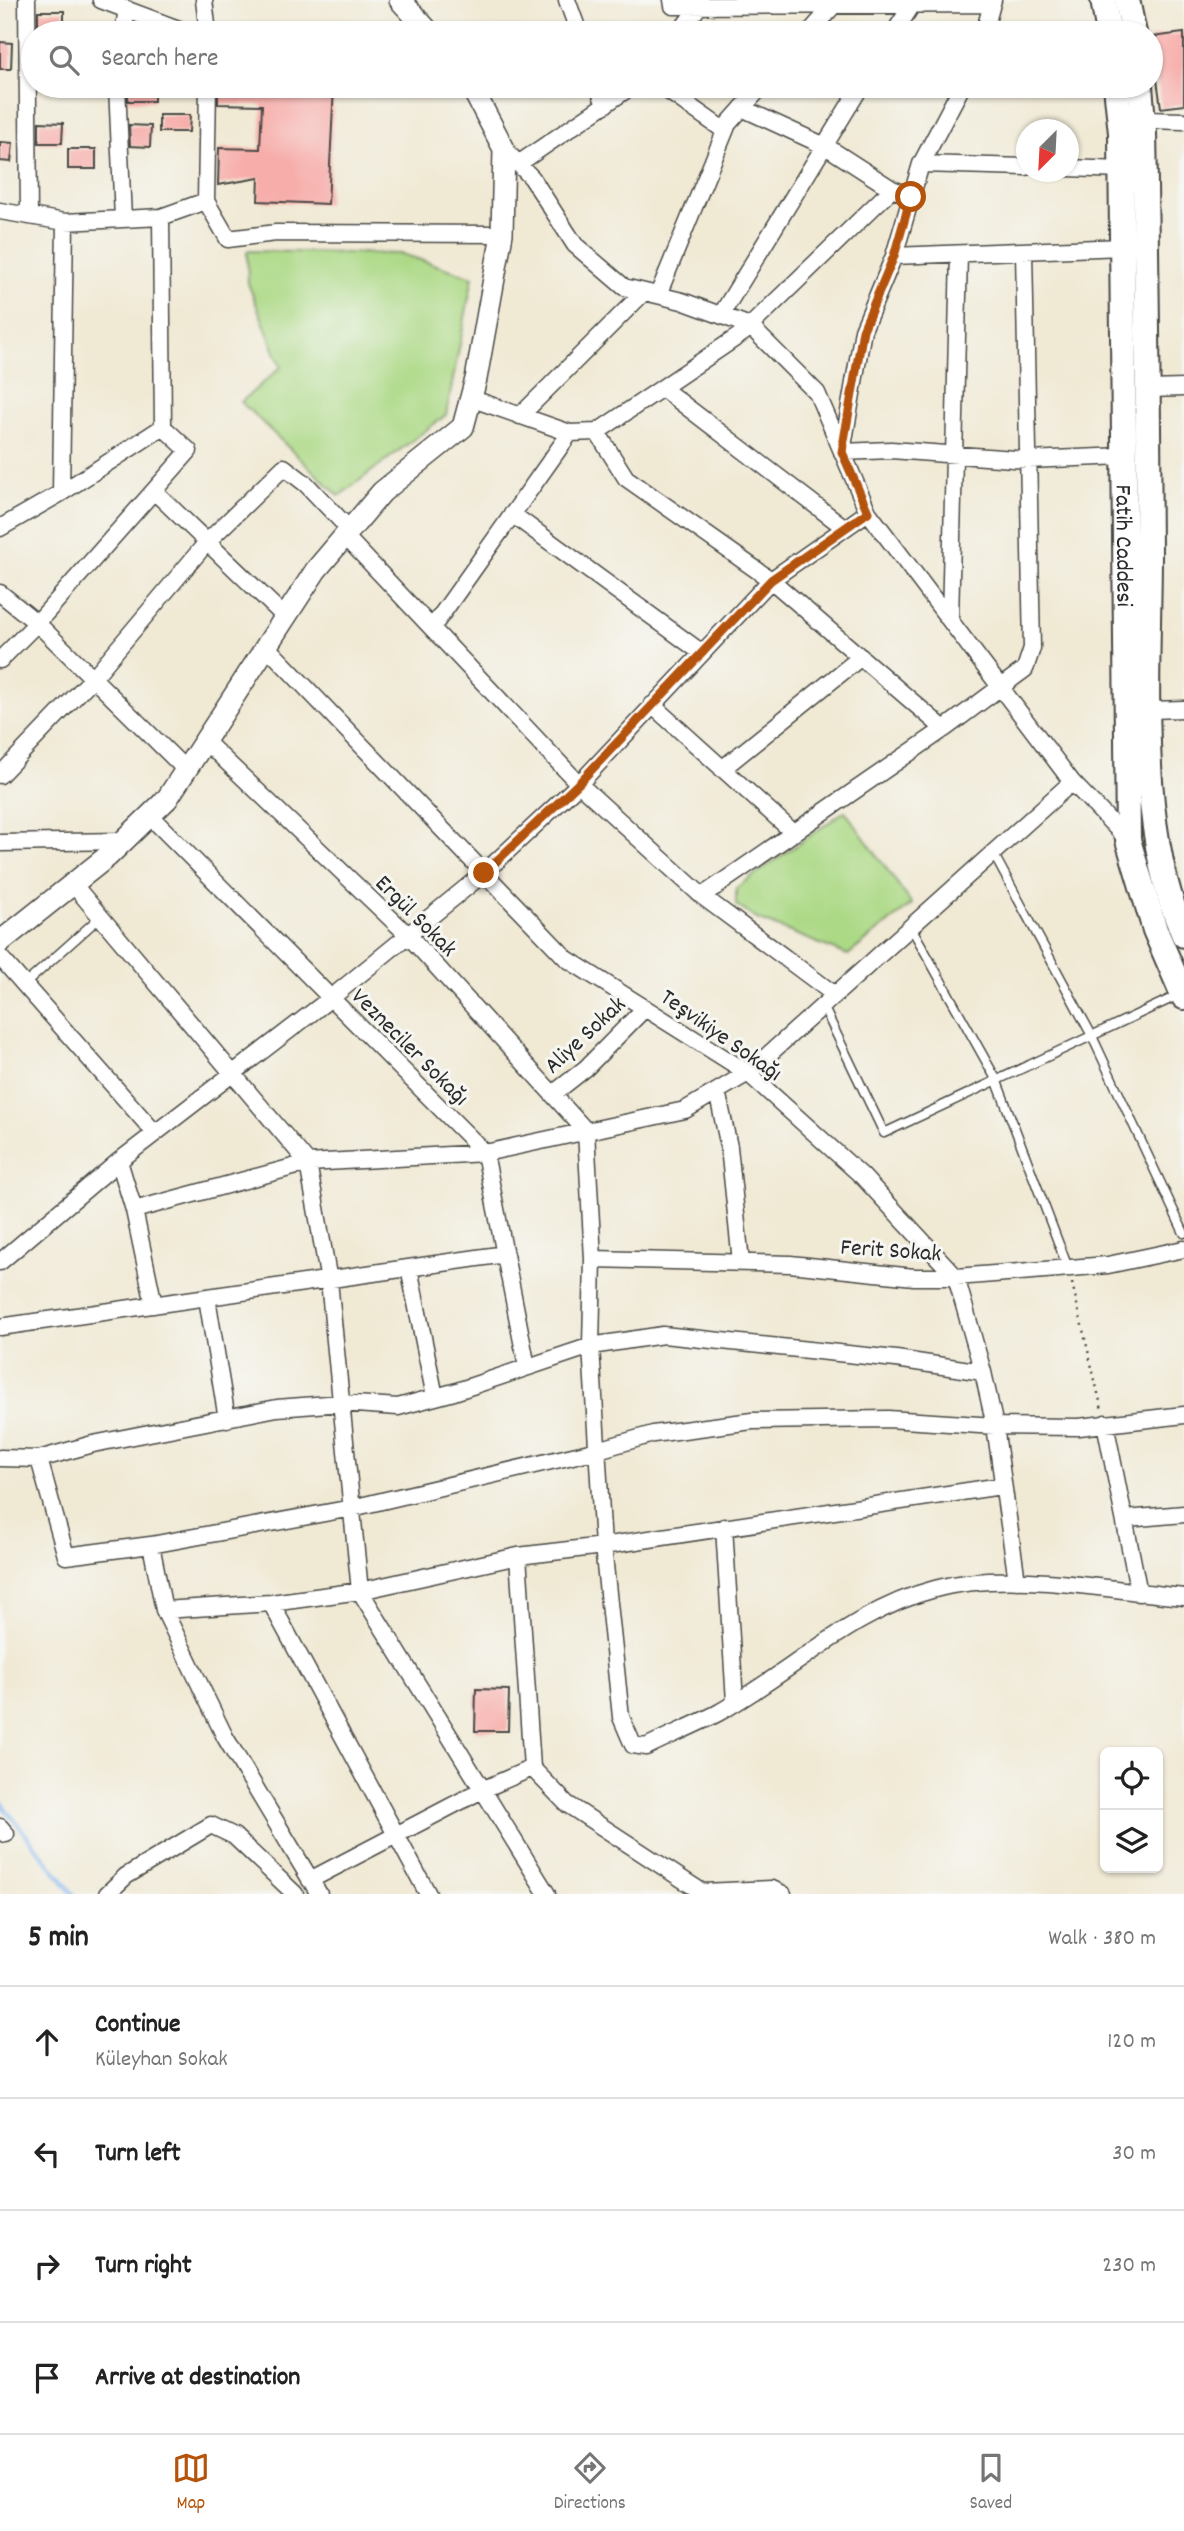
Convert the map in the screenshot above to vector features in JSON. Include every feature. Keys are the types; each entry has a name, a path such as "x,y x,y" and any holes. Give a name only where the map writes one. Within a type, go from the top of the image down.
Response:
{"main road":[{"path":"1103,0 1107,21"},
{"path":"1127,0 1131,21"},
{"name":"Fatih Caddesi","path":"1117,98 1122,170 1128,840 1155,930 1183,995"},
{"path":"1141,98 1148,389 1149,710 1153,831 1164,876 1184,935"}],"street":[{"path":"27,0 27,21"},
{"path":"101,0 161,21"},
{"path":"150,0 154,18"},
{"path":"204,0 207,21"},
{"path":"567,0 575,21"},
{"path":"672,0 673,6 992,2 987,21"},
{"path":"408,3 421,21"},
{"path":"687,21 700,5"},
{"path":"820,21 834,5"},
{"path":"902,21 912,5"},
{"path":"125,21 127,9"},
{"path":"28,98 29,216"},
{"path":"118,98 123,219"},
{"path":"208,98 206,201 228,239 276,233 502,234"},
{"path":"478,98 511,157 532,178 575,244 624,287 651,293 750,326 817,393 868,512 1072,782 1128,840"},
{"path":"603,98 605,104"},
{"path":"511,157 614,98"},
{"path":"678,98 725,131"},
{"path":"520,416 651,293 725,131 751,98"},
{"path":"721,315 854,98"},
{"path":"842,452 863,330 894,256 921,164 956,98"},
{"path":"742,108 824,146 892,189 911,197"},
{"path":"1143,120 1184,121"},
{"path":"0,942 73,884 167,799 316,570 382,492 463,427 502,234 511,157"},
{"path":"921,164 1016,167"},
{"path":"1079,168 1122,170"},
{"path":"470,398 570,433 597,432 750,326 892,189"},
{"path":"0,211 65,222 161,217 206,201"},
{"path":"0,660 37,623 189,451 163,427 161,217"},
{"path":"61,493 65,222"},
{"path":"894,256 1123,247"},
{"path":"702,896 944,730 1025,669 1032,648 1024,251"},
{"path":"950,620 959,254"},
{"path":"662,388 845,528"},
{"path":"1148,389 1184,388"},
{"path":"0,528 61,493 163,427"},
{"path":"597,432 626,478 771,580 944,730"},
{"path":"432,628 570,433"},
{"path":"842,452 891,450 1028,460 1125,456"},
{"path":"0,775 93,678 208,541 284,467 306,484 432,628 579,783 702,896 829,1000"},
{"path":"154,491 285,617"},
{"path":"0,1262 119,1161 331,998 484,873 579,783 771,580 868,512"},
{"path":"512,514 702,653"},
{"path":"0,593 37,623 186,769"},
{"name":"Teşvikiye Sokağı","path":"266,646 567,959 748,1073 862,1176 956,1277 984,1372 995,1426 1001,1486 1017,1581"},
{"path":"722,769 861,657"},
{"path":"652,705 794,833"},
{"path":"1149,710 1184,709"},
{"name":"Ergül Sokak","path":"205,741 408,935 586,1131"},
{"path":"134,1210 308,1163 485,1153 685,1110 748,1073 1072,782"},
{"name":"Vezneciler Sokağı","path":"149,816 485,1153"},
{"path":"0,843 123,841"},
{"path":"73,884 308,1163 329,1281 360,1591 547,1894"},
{"path":"0,957 155,1133"},
{"name":"Aliye Sokak","path":"552,1094 586,1068 645,1008"},
{"path":"717,1091 729,1147 741,1262"},
{"path":"586,1131 593,1259 591,1346 603,1546 621,1717 634,1745 646,1747 735,1702 886,1605 935,1588 978,1581 1017,1581 1184,1597"},
{"path":"485,1153 527,1367"},
{"path":"119,1161 134,1210 154,1305"},
{"name":"Ferit Sokak","path":"593,1259 741,1262 914,1277 956,1277 1118,1263 1184,1249"},
{"path":"0,1327 505,1254"},
{"path":"408,1268 435,1397"},
{"path":"208,1298 227,1419"},
{"path":"0,1458 38,1459 93,1444 277,1408 341,1403 398,1407 591,1346 663,1335 882,1357 984,1372"},
{"path":"38,1459 66,1556 151,1545 352,1508 598,1450 653,1434 752,1421 888,1419 995,1426 1079,1427 1184,1415"},
{"path":"1105,1423 1139,1593"},
{"path":"164,1610 271,1603 360,1591 518,1556 603,1546 1001,1486"},
{"path":"1126,1519 1184,1514"},
{"path":"724,1527 735,1702"},
{"path":"151,1545 164,1610 225,1737 315,1887 396,1837 484,1789 533,1768"},
{"path":"518,1556 533,1768 568,1804 702,1892 772,1889 783,1894"},
{"path":"271,1603 428,1894"},
{"path":"107,1894 126,1876 211,1825 234,1836 295,1894"}],"lane":[{"path":"993,853 1091,1034 1184,1233"},
{"path":"24,985 101,917"},
{"path":"911,927 996,1079 1069,1268"},
{"path":"829,1000 884,1133 1091,1034 1183,995"}],"path":[{"path":"1069,1268 1105,1423"}],"green space":[{"path":"247,251 402,254 473,277 446,415 339,496 241,402 281,367 248,283"},
{"path":"845,811 912,904 848,955 757,919 736,905 736,888"}],"building":[{"path":"38,11 64,11 64,21 38,21"},
{"path":"1184,33 1184,105 1161,108 1163,36"},
{"path":"0,42 12,43 11,69 0,69"},
{"path":"128,98 154,98 154,101 128,101"},
{"path":"218,98 333,98 328,204 258,201 259,178 218,185 219,148 260,149 262,105 218,104"},
{"path":"159,115 190,115 189,132 159,132"},
{"path":"39,122 63,123 62,143 39,143"},
{"path":"129,125 151,126 150,147 130,146"},
{"path":"0,142 13,143 11,162 0,161"},
{"path":"68,149 96,149 96,169 68,169"},
{"path":"476,1689 509,1690 508,1731 475,1731"}],"waterway":[{"path":"0,1802 73,1894"}],"route":[{"path":"484,873 579,783 771,580 868,512 842,452 863,330 894,256 911,197"}]}
